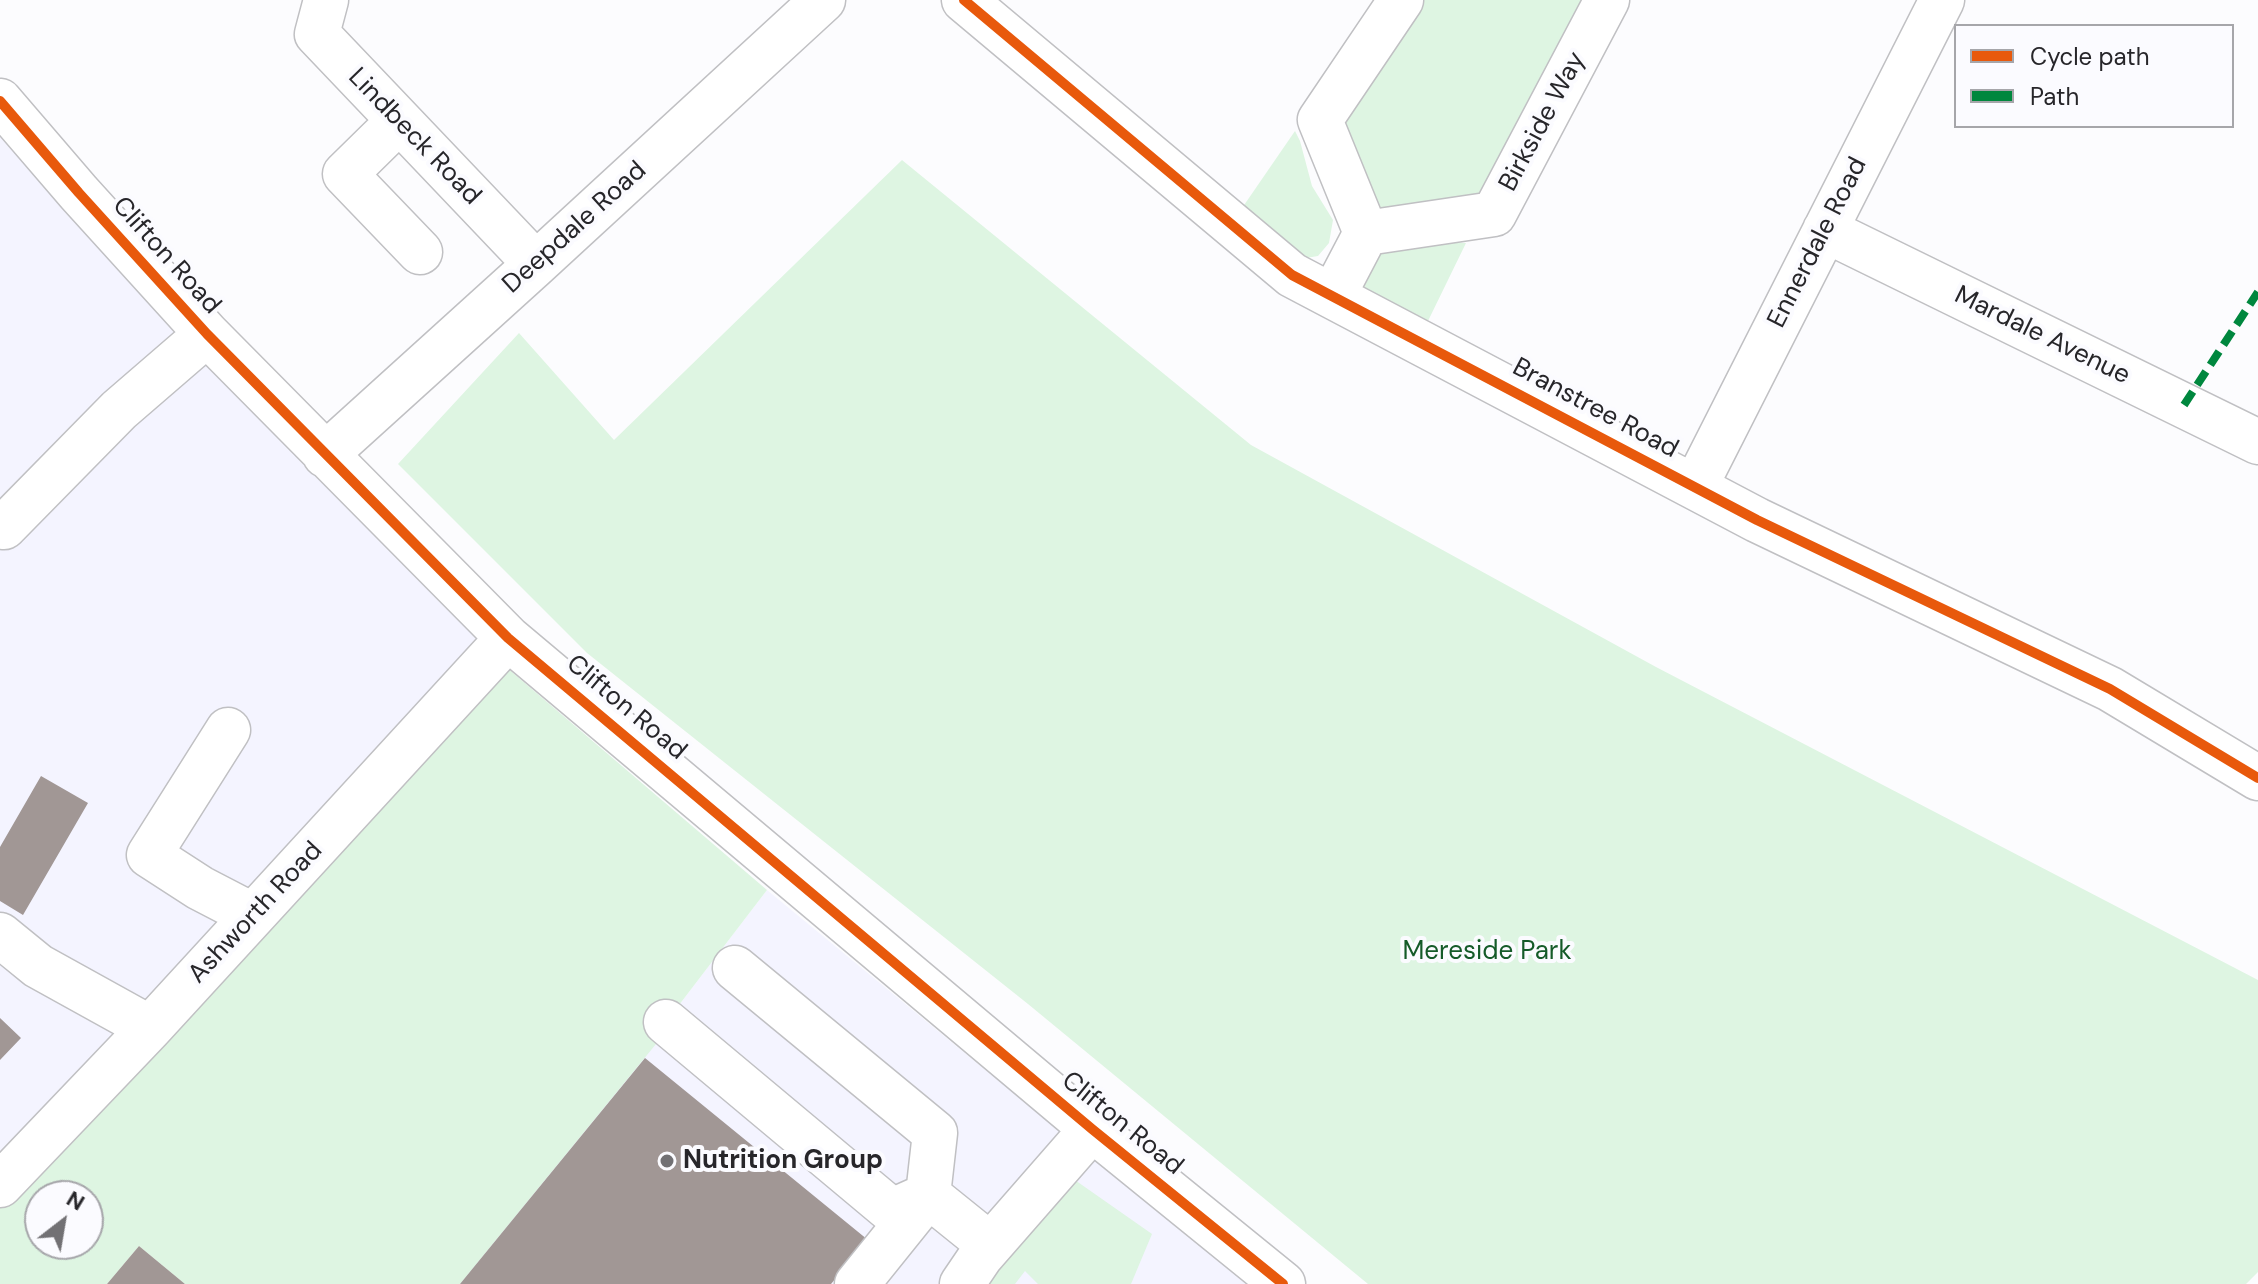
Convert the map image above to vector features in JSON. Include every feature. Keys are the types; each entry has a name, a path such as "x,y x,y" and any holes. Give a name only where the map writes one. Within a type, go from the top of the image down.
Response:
{"street":[{"name":"Lindbeck Road","path":"326,0 317,34 536,264"},
{"name":"Deepdale Road","path":"325,455 823,0"},
{"name":"Branstree Road","path":"964,0 1292,275 1757,520 2110,689 2258,778"},
{"path":"1333,296 1366,233 1320,120 1401,0"},
{"name":"Birkside Way","path":"1366,233 1494,214 1607,0"},
{"name":"Ennerdale Road","path":"1695,487 1942,0"},
{"name":"Clifton Road","path":"0,101 207,334 508,638 1092,1129 1283,1284"},
{"path":"399,121 345,174 420,252"},
{"name":"Mardale Avenue","path":"1825,230 2258,442"},
{"path":"4,527 119,410 207,334"},
{"name":"Ashworth Road","path":"0,1185 150,1028 508,638"},
{"path":"228,730 149,855 200,888 252,915"},
{"path":"0,935 38,966 150,1028"},
{"path":"735,968 935,1133 928,1195 857,1284"},
{"path":"666,1022 892,1211 928,1195"},
{"path":"962,1284 990,1245 1092,1129"},
{"path":"928,1195 990,1245"}],"shaded area":[{"path":"0,101 508,638 0,1185"},
{"path":"767,890 1085,1152 1250,1284 459,1284"}],"green space":[{"path":"1401,0 1607,0 1494,214 1366,233 1320,120"},
{"path":"1295,131 1312,186 1333,220 1329,243 1318,256 1306,258 1240,211"},
{"name":"Mereside Park","path":"902,160 1251,445 1656,667 2258,980 2258,1272 2246,1284 1368,1284 1028,1004 587,653 398,464 519,333 614,440"},
{"path":"1466,243 1428,321 1414,319 1370,297 1360,281 1386,246"},
{"path":"492,655 767,890 666,1022 656,1044 460,1284 185,1284 139,1246 107,1284 0,1284 0,1185"},
{"path":"1072,1178 1152,1234 1131,1284 1038,1284 1025,1271 1015,1284 977,1284"}],"building":[{"path":"41,776 88,803 23,915 0,901 0,847"},
{"path":"0,1018 21,1038 0,1060"},
{"name":"Nutrition Group","path":"645,1058 868,1240 831,1284 460,1284"},
{"path":"139,1246 185,1284 107,1284"}],"marked path":[{"path":"2184,405 2258,292"}],"cycle path":[{"path":"964,0 1292,275 1757,520 2110,689 2258,778"},
{"path":"0,101 207,334 508,638 1092,1129 1283,1284"}],"place":[{"name":"Nutrition Group","path":"667,1161"}]}
